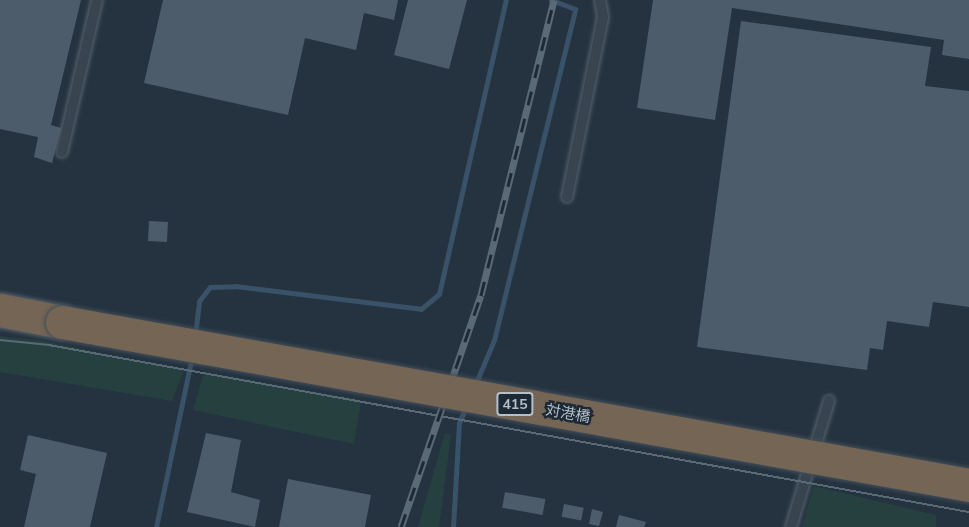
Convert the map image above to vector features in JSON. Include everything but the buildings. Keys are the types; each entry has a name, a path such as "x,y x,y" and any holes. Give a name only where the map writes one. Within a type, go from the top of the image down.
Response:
{"highway":[{"name":"対港橋","path":"0,310 969,485"}],"lane":[{"path":"62,152 97,0"},
{"path":"567,197 603,17 600,0"},
{"path":"791,527 829,401"}],"green space":[{"path":"0,336 44,341 184,370 172,401 0,372"},
{"path":"204,372 361,400 354,444 193,410"},
{"path":"445,433 451,435 439,527 418,527"},
{"path":"814,486 936,515 936,527 802,527"}],"waterway":[{"path":"195,335 199,301 210,287 235,286 421,309 439,294 506,0"},
{"path":"475,385 494,340 575,9 551,0"},
{"path":"156,527 192,356"},
{"path":"453,527 459,423 467,404"}],"tram line":[{"path":"0,340 49,345 969,512"}],"railway":[{"path":"401,527 481,295 554,0"}]}
